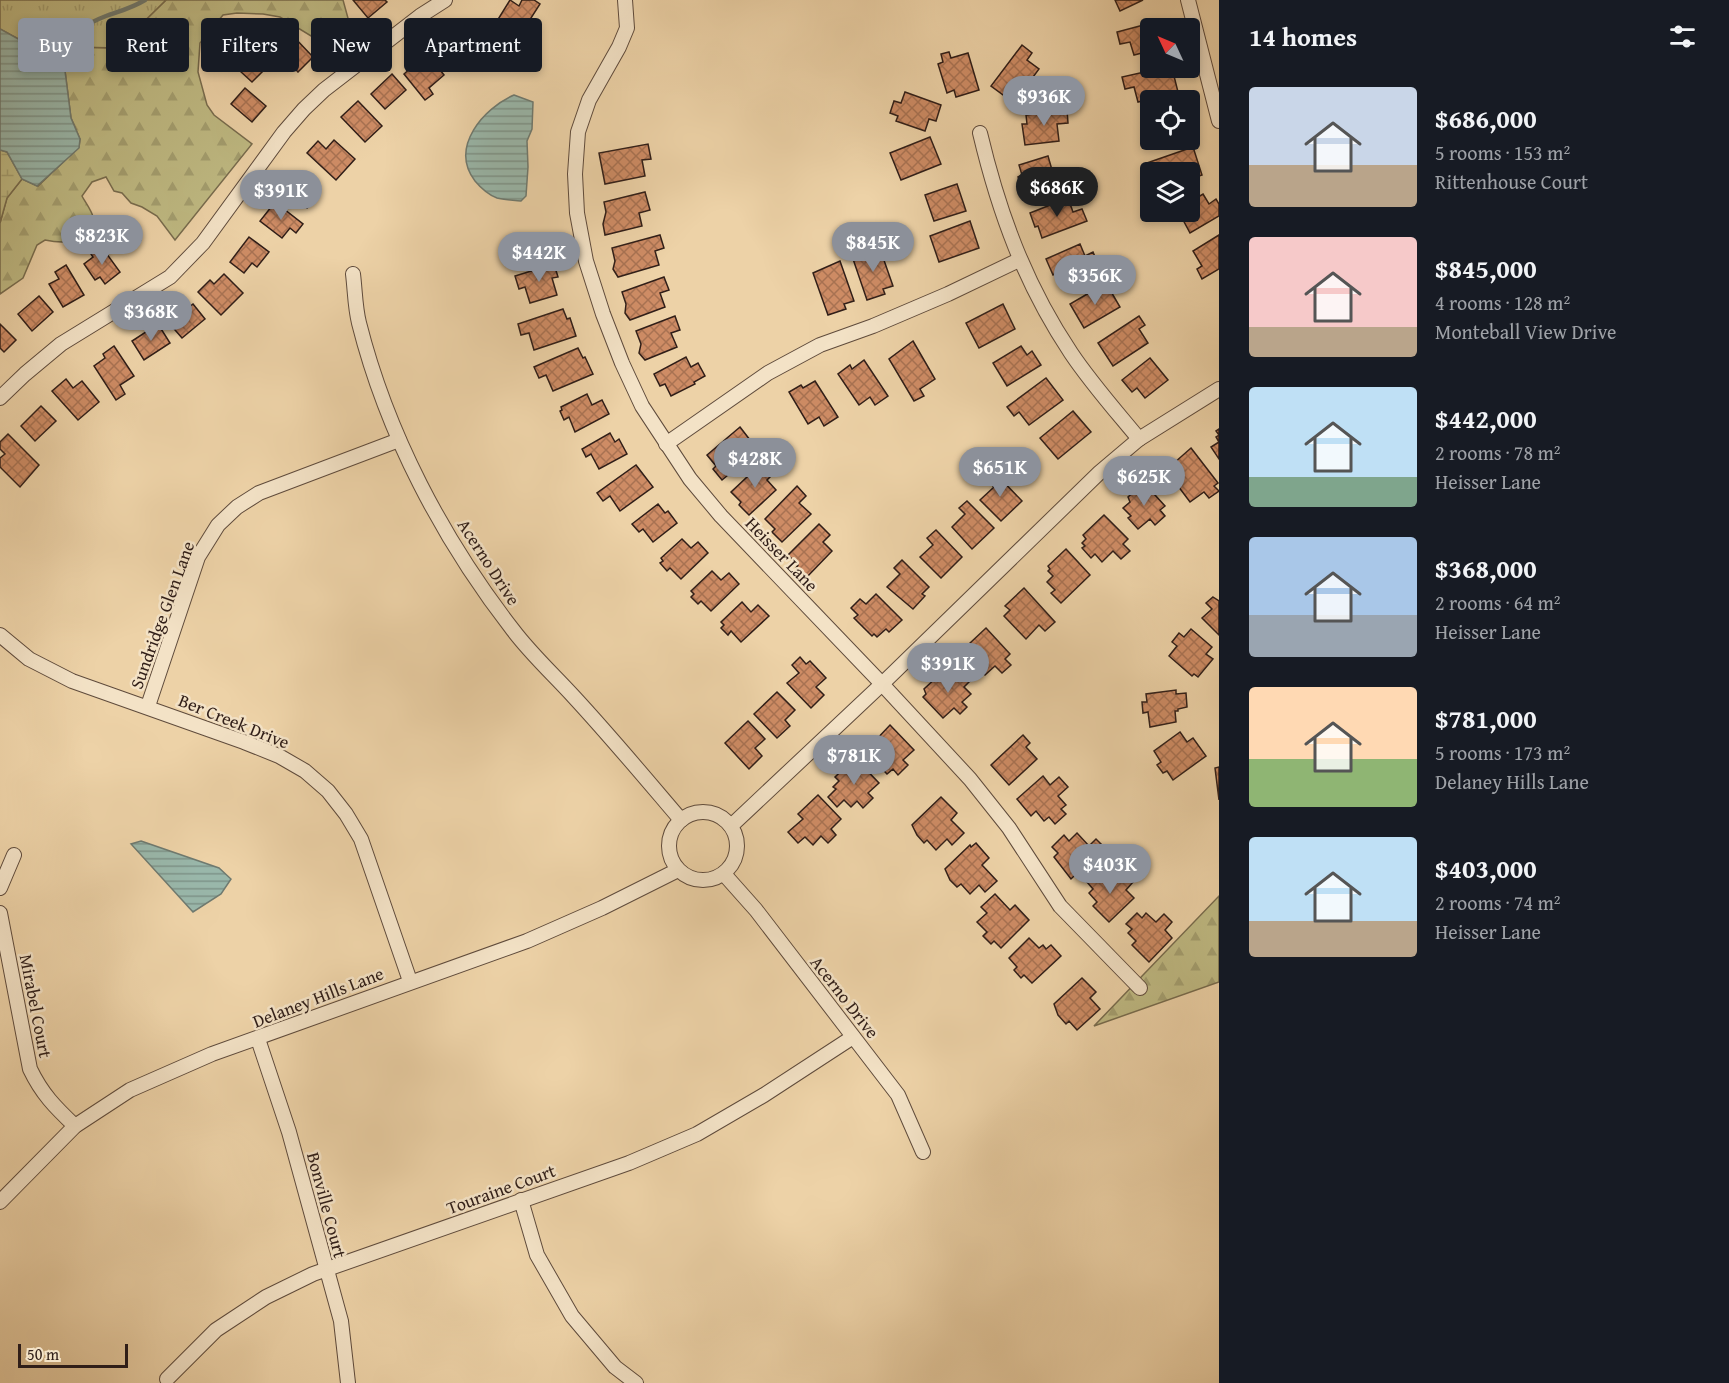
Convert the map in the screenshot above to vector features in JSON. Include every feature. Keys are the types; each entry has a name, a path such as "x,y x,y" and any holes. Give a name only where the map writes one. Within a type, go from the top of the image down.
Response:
{"street":[{"path":"0,399 43,357 61,344 170,277 203,243 284,132 304,109 324,90 420,16 445,0"},
{"name":"Heisser Lane","path":"625,0 627,28 619,47 589,99 578,132 574,174 577,213 586,261 607,324 642,406 690,479 728,524 938,743 993,805 1060,906 1140,988"},
{"path":"1188,0 1219,121"},
{"path":"980,133 997,199 1019,260 1052,322 1072,353 1139,439"},
{"path":"666,444 768,373 820,345 873,326 948,294 1019,260"},
{"name":"Acerno Drive","path":"352,274 359,321 372,370 399,440 435,511 459,551 514,632 612,738 681,820"},
{"path":"731,826 882,684 1100,472 1139,439 1192,408 1219,389"},
{"name":"Sundridge Glen Lane","path":"148,706 198,557 218,525 237,507 260,493 399,440"},
{"name":"Ber Creek Drive","path":"0,635 29,659 72,681 148,706 279,756 305,771 328,791 346,814 361,839 410,981"},
{"path":"704,812 715,814 731,826 738,844 737,854 724,874 708,881 687,877 678,870 669,848 670,836 681,820 694,813 704,812"},
{"path":"0,888 14,855"},
{"name":"Delaney Hills Lane","path":"0,1202 75,1126 130,1090 212,1054 258,1039 410,981 527,941 602,908 678,870"},
{"name":"Acerno Drive","path":"724,874 756,910 898,1095 923,1152"},
{"name":"Mirabel Court","path":"0,913 30,1069 38,1088 75,1126"},
{"name":"Touraine Court","path":"167,1379 216,1330 266,1298 326,1269 629,1162 697,1134 764,1095 853,1037"},
{"name":"Bonville Court","path":"258,1039 289,1132 341,1321 348,1383"},
{"path":"521,1200 537,1255 572,1316 615,1367 636,1383"}],"green space":[{"path":"0,0 166,0 148,18 106,18 106,48 94,47 94,18 18,18 18,39 0,29"},
{"path":"166,0 343,0 348,18 311,18 311,36 299,29 299,18 237,13 223,15 221,18 201,18 198,72 207,105 214,115 252,144 175,240 157,216 131,203 122,193 114,191 106,177 92,182 82,196 93,217 89,233 69,242 45,240 37,245 23,278 0,294 0,223 7,198 22,179 38,186 79,147 80,139 71,118 65,72 94,72 94,47 106,48 106,72 189,72 189,18 148,18"},
{"path":"0,150 7,152 22,179 7,198 0,223"},
{"path":"1219,896 1219,982 1094,1026"}],"shaded area":[{"path":"0,29 18,39 18,72 65,72 71,118 80,139 79,148 37,186 22,179 7,152 0,150"},
{"path":"514,95 533,102 532,129 527,141 526,196 521,201 497,198 485,191 475,181 468,168 466,155 468,142 482,119 492,109"},
{"path":"141,841 219,868 231,879 221,894 193,912 131,844"}],"building":[{"path":"353,0 385,0 387,2 368,18"},
{"path":"510,0 519,6 522,0 534,0 540,4 531,18 499,18"},
{"path":"1115,0 1143,0 1120,11"},
{"path":"1140,26 1140,54 1134,55 1130,42 1120,44 1117,32"},
{"path":"299,42 311,55 311,59 299,71"},
{"path":"1022,45 1032,53 1027,60 1039,69 1014,103 991,86"},
{"path":"949,52 951,58 968,53 979,90 956,97 954,90 947,93 938,64 943,62 941,54"},
{"path":"241,72 262,72 252,82"},
{"path":"406,72 442,72 444,75 429,88 433,94 425,100 404,74"},
{"path":"1140,73 1140,78 1174,78 1178,90 1140,90 1140,102 1138,102 1134,87 1125,89 1122,77"},
{"path":"392,74 406,90 385,109 371,94"},
{"path":"245,88 266,106 252,122 231,104"},
{"path":"905,92 941,105 936,121 929,119 925,131 896,121 898,116 890,113 894,101 901,103"},
{"path":"358,101 382,126 365,142 341,117"},
{"path":"1067,110 1068,123 1057,124 1059,141 1025,145 1022,124 1027,124 1026,115"},
{"path":"930,137 941,164 901,180 890,153"},
{"path":"334,140 355,159 336,180 307,153 318,141 326,149"},
{"path":"648,144 651,159 642,160 645,176 605,184 599,153"},
{"path":"1184,150 1194,150 1198,162 1150,162"},
{"path":"1048,156 1056,184 1023,192 1018,177 1022,175 1019,165"},
{"path":"301,172 317,185 310,193 316,198 307,208 280,187 291,173 297,177"},
{"path":"957,184 966,211 934,221 925,195"},
{"path":"645,192 650,210 639,213 642,226 605,235 604,202"},
{"path":"1203,194 1209,204 1216,199 1219,204 1219,216 1190,233 1184,222 1200,222 1200,196"},
{"path":"1068,198 1073,212 1082,209 1087,221 1042,238 1030,213"},
{"path":"275,202 303,224 296,233 290,228 282,238 260,221"},
{"path":"125,218 141,240 123,252 108,229"},
{"path":"970,221 979,248 939,262 930,236"},
{"path":"660,235 664,248 655,251 659,265 618,277 613,269 615,261 612,248"},
{"path":"1219,235 1219,269 1202,279 1197,269 1202,266 1193,251"},
{"path":"249,237 269,252 257,267 252,263 244,273 230,262"},
{"path":"1080,244 1085,256 1093,252 1098,264 1090,268 1091,270 1063,283 1058,272 1053,275 1046,259"},
{"path":"101,246 120,272 105,284 100,277 95,280 84,264"},
{"path":"879,246 893,286 883,289 885,294 867,300 853,259"},
{"path":"840,261 854,301 844,304 846,309 828,315 813,273"},
{"path":"554,264 558,277 552,278 557,295 530,303 525,287 519,289 515,276"},
{"path":"66,265 84,295 63,307 49,284 59,279 55,272"},
{"path":"224,274 243,293 221,315 198,292 210,280 214,284"},
{"path":"664,277 669,290 660,293 665,307 630,320 625,313 626,304 622,292"},
{"path":"1106,283 1120,307 1084,328 1070,304"},
{"path":"39,296 53,312 32,331 18,314"},
{"path":"193,304 205,319 182,338 169,323"},
{"path":"1003,304 1015,329 979,348 966,323"},
{"path":"563,309 567,319 570,318 576,336 534,350 529,333 521,335 518,324"},
{"path":"675,316 680,330 671,333 677,347 645,360 639,353 641,344 636,331"},
{"path":"1139,316 1145,325 1139,329 1148,343 1113,366 1098,343"},
{"path":"0,324 16,340 4,352 0,348"},
{"path":"158,324 170,343 144,360 132,341"},
{"path":"913,341 935,379 920,389 924,396 914,401 889,359"},
{"path":"114,346 134,376 120,385 125,394 116,400 94,366 105,358 103,354"},
{"path":"1021,346 1027,355 1032,351 1041,365 1007,386 993,363"},
{"path":"578,348 593,374 553,391 546,375 539,378 534,367"},
{"path":"686,357 691,367 698,363 705,376 694,382 695,384 671,396 665,384 660,386 654,374"},
{"path":"1150,358 1168,380 1145,398 1137,388 1132,392 1122,380"},
{"path":"864,360 888,396 875,405 870,397 859,405 838,374 850,365 852,369"},
{"path":"1046,378 1063,400 1029,425 1019,412 1014,416 1007,407"},
{"path":"66,379 73,388 82,381 99,402 78,420 52,391"},
{"path":"815,381 838,417 824,426 819,417 808,424 789,392"},
{"path":"587,394 592,405 602,400 609,414 575,432 569,417 564,420 560,411 561,407"},
{"path":"41,406 56,421 35,441 21,426"},
{"path":"1073,411 1091,432 1058,459 1040,438"},
{"path":"740,427 750,440 743,446 751,456 722,480 713,469 716,466 707,455"},
{"path":"610,433 615,442 619,439 627,454 599,469 591,454 586,457 582,449"},
{"path":"8,434 39,465 20,487 0,467 0,458 5,454 0,449 0,442"},
{"path":"1219,442 1219,459 1211,447"},
{"path":"1191,448 1218,483 1214,486 1219,491 1209,498 1204,492 1190,502 1166,470"},
{"path":"763,462 774,473 767,480 776,490 749,515 731,492"},
{"path":"636,465 653,487 620,511 610,496 603,501 597,493"},
{"path":"995,473 1022,501 1001,521 980,500 994,487 987,480"},
{"path":"1144,483 1165,506 1160,510 1165,516 1155,525 1150,519 1138,529 1128,518 1131,516 1123,508 1130,502 1128,497"},
{"path":"797,486 806,496 799,503 811,514 782,542 772,532 775,529 765,519"},
{"path":"967,501 994,528 972,549 952,527 965,514 959,508"},
{"path":"658,504 665,513 668,511 677,523 653,542 643,529 639,532 632,524"},
{"path":"1104,515 1128,539 1123,544 1130,551 1121,559 1113,551 1102,562 1095,554 1091,558 1082,548 1085,546 1082,543 1086,539 1083,535"},
{"path":"819,524 830,535 823,542 832,551 806,578 788,555"},
{"path":"936,530 962,557 941,578 920,557 933,545 927,538"},
{"path":"682,539 691,548 698,542 708,553 681,579 670,568 667,571 660,563 663,561 661,558"},
{"path":"1066,549 1090,575 1061,603 1051,593 1055,590 1047,582 1053,576 1048,571 1050,569 1048,566"},
{"path":"902,560 929,587 922,594 925,596 913,609 887,587 900,574 894,568"},
{"path":"712,571 721,580 729,573 739,584 711,611 701,601 698,604 691,597 694,594 691,591"},
{"path":"1024,588 1055,622 1045,631 1039,625 1026,639 1004,616 1010,610 1005,606"},
{"path":"876,594 902,620 889,632 886,629 877,637 874,634 872,636 854,618 858,615 851,608 860,599 866,604"},
{"path":"1213,597 1219,601 1219,635 1202,618 1212,609 1206,603"},
{"path":"742,602 751,612 758,605 769,616 741,642 731,631 728,635 721,628 724,625 721,622"},
{"path":"986,628 1010,654 1005,659 1011,665 1002,673 995,666 985,675 968,657 975,650 969,644"},
{"path":"1191,629 1212,647 1206,654 1213,659 1198,677 1194,674 1192,676 1169,656 1177,646 1172,642 1179,633 1184,637"},
{"path":"800,657 806,664 810,661 826,678 816,687 824,695 811,708 787,683 799,673 792,665"},
{"path":"960,669 971,680 964,687 971,694 962,702 967,707 960,714 954,708 943,718 923,697 926,694 924,689 937,677 944,684"},
{"path":"1176,690 1176,694 1186,693 1187,707 1175,711 1176,722 1150,727 1148,712 1143,713 1142,702 1147,702 1146,694"},
{"path":"777,692 795,710 785,720 790,726 777,738 754,714"},
{"path":"748,721 765,739 755,748 762,756 749,769 725,743"},
{"path":"890,725 914,750 903,760 908,765 898,775 893,769 887,774 869,755 878,746 874,742"},
{"path":"1180,732 1187,742 1193,738 1206,756 1173,780 1167,771 1163,773 1157,765 1161,762 1154,751"},
{"path":"1023,735 1030,743 1026,747 1037,759 1009,785 991,765"},
{"path":"855,758 879,783 868,793 873,798 863,808 857,801 851,807 844,800 837,807 828,797 836,789 833,787 839,781 835,777"},
{"path":"1219,767 1219,800 1215,768"},
{"path":"1043,776 1050,785 1059,777 1068,787 1058,796 1066,805 1061,809 1066,814 1055,824 1049,817 1044,821 1036,811 1031,816 1017,799"},
{"path":"818,795 841,819 831,829 836,835 828,843 821,836 813,845 805,837 798,843 788,832 803,819 798,814"},
{"path":"941,797 957,813 951,820 964,833 952,845 947,839 936,850 927,840 924,843 912,825"},
{"path":"1077,833 1089,846 1096,839 1104,847 1071,879 1054,857 1058,853 1052,847 1064,835 1069,841"},
{"path":"976,843 989,858 982,865 997,881 985,892 979,885 970,894 961,884 957,887 950,880 945,869 970,845 971,847"},
{"path":"1098,872 1103,878 1107,874 1116,882 1125,874 1133,882 1126,890 1134,898 1109,922 1093,906 1097,902 1089,893 1093,889 1087,882"},
{"path":"995,894 1010,910 1015,905 1029,920 1001,948 994,941 991,944 983,936 987,932 977,922 987,913 981,907"},
{"path":"1137,913 1142,918 1146,913 1156,922 1164,914 1172,922 1165,930 1172,938 1149,962 1132,945 1136,941 1128,933 1132,929 1126,924"},
{"path":"1029,938 1039,948 1043,945 1046,949 1051,945 1061,956 1032,983 1024,975 1021,978 1014,970 1017,967 1009,958"},
{"path":"1082,978 1096,992 1090,998 1100,1009 1077,1030 1069,1021 1066,1024 1058,1015 1054,1004"}],"waterway":[{"path":"94,22 145,0"}]}
